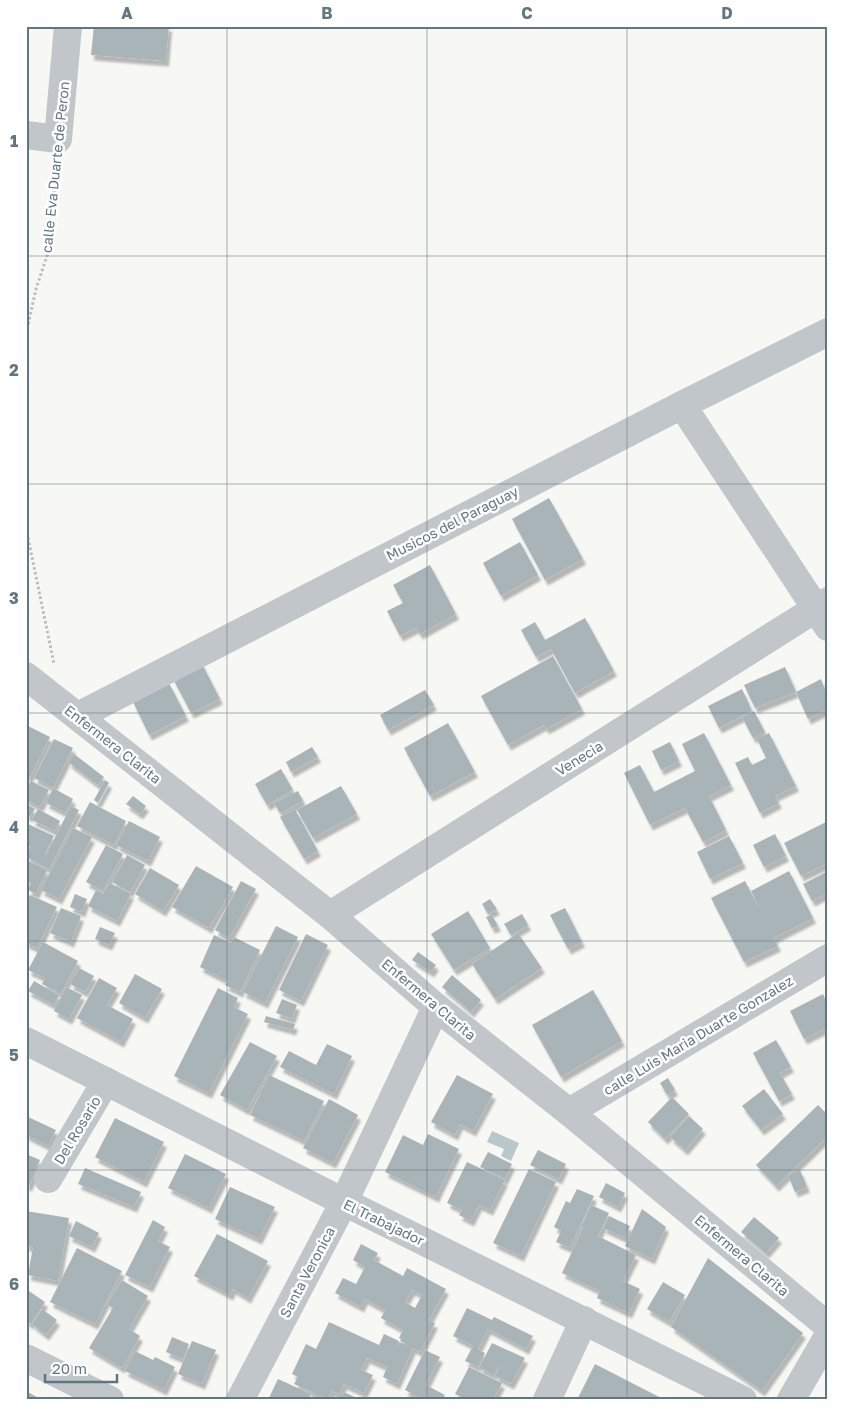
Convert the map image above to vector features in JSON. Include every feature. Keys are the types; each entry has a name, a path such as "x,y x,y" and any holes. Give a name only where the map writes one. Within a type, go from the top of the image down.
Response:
{"street":[{"name":"calle Eva Duarte de Peron","path":"58,139 68,26"},
{"path":"26,135 58,139"},
{"name":"Musicos del Paraguay","path":"78,716 682,405 828,332"},
{"path":"682,405 824,612"},
{"name":"Venecia","path":"330,915 824,612"},
{"name":"Enfermera Clarita","path":"26,676 330,915 436,1007 569,1112 828,1326"},
{"name":"calle Luis Maria Duarte Gonzalez","path":"569,1112 828,958"},
{"name":"Santa Veronica","path":"240,1400 344,1202 436,1007"},
{"name":"El Trabajador","path":"26,1041 344,1202 743,1400"},
{"name":"Del Rosario","path":"48,1179 106,1082"},
{"path":"547,1400 584,1320"},
{"path":"791,1400 828,1336"},
{"path":"26,1358 110,1400"}],"path":[{"name":"calle Eva Duarte de Peron","path":"26,334 36,289 50,246 58,139"},
{"path":"26,528 55,668"}],"shaded area":[{"path":"492,1131 519,1143 511,1161 501,1156 504,1149 487,1142"}],"building":[{"path":"94,26 169,26 166,61 91,55"},
{"path":"549,498 583,559 545,580 512,519"},
{"path":"520,542 538,575 501,596 483,563"},
{"path":"430,565 456,614 420,634 416,628 400,636 387,611 403,603 393,585"},
{"path":"585,618 614,671 575,693 551,649 536,657 521,630 535,622 545,640"},
{"path":"553,656 582,709 546,729 544,725 508,745 481,696"},
{"path":"201,662 220,699 191,713 172,677"},
{"path":"785,667 796,692 755,708 744,685"},
{"path":"821,679 828,697 828,709 808,719 796,692"},
{"path":"169,683 186,716 149,735 133,702"},
{"path":"742,689 752,711 719,728 708,706"},
{"path":"425,690 434,705 388,730 380,715"},
{"path":"754,711 765,732 753,738 742,717"},
{"path":"448,723 475,772 430,796 404,748"},
{"path":"26,725 50,737 26,785"},
{"path":"704,733 731,785 709,796 726,830 703,842 685,808 650,825 624,773 640,765 654,792 695,771 682,744"},
{"path":"769,733 796,786 775,796 779,803 760,813 735,763 748,757 752,765 766,758 757,739"},
{"path":"54,739 73,748 53,788 34,778"},
{"path":"670,742 679,761 661,770 652,751"},
{"path":"312,747 318,757 291,772 286,762"},
{"path":"74,754 104,777 98,785 68,762"},
{"path":"281,769 293,790 267,805 255,784"},
{"path":"105,780 109,783 98,803 94,800"},
{"path":"31,781 49,790 40,807 26,800 26,791"},
{"path":"341,786 357,814 313,838 297,810"},
{"path":"53,788 73,799 66,813 46,803"},
{"path":"298,791 303,801 280,813 274,803"},
{"path":"133,796 146,806 140,814 126,804"},
{"path":"90,802 126,821 114,845 77,826"},
{"path":"26,804 35,809 30,817 26,815"},
{"path":"71,806 79,810 49,869 26,857 30,847 26,845 26,823 54,836 46,855"},
{"path":"38,809 60,821 55,831 32,820"},
{"path":"295,809 318,851 304,859 280,817"},
{"path":"129,821 160,837 148,861 116,845"},
{"path":"828,821 828,863 801,876 784,843"},
{"path":"73,828 92,837 59,899 41,890"},
{"path":"775,834 786,856 764,867 753,845"},
{"path":"729,836 743,863 710,879 697,852"},
{"path":"106,845 123,854 103,891 86,882"},
{"path":"127,855 145,865 130,892 112,882"},
{"path":"26,860 47,870 36,894 28,890 31,883 26,881"},
{"path":"196,866 233,887 209,928 172,907"},
{"path":"150,868 179,885 163,911 135,894"},
{"path":"789,871 813,918 774,938 778,946 744,962 711,898 745,881 761,912 751,891"},
{"path":"828,871 828,893 812,901 803,884"},
{"path":"241,881 256,889 229,938 215,930"},
{"path":"110,883 131,894 117,921 88,906 96,890 103,894"},
{"path":"75,894 87,899 82,912 70,907"},
{"path":"30,895 57,907 37,948 26,943 26,903"},
{"path":"490,899 497,909 488,914 482,904"},
{"path":"61,908 81,916 71,942 50,933"},
{"path":"565,908 582,942 568,949 550,915"},
{"path":"468,911 490,948 454,970 431,934"},
{"path":"522,914 528,925 511,935 504,924"},
{"path":"492,915 498,926 492,928 486,917"},
{"path":"276,926 298,937 265,1003 243,992"},
{"path":"100,927 115,933 109,945 95,939"},
{"path":"518,933 542,968 495,999 472,964"},
{"path":"306,934 328,945 301,1001 279,990"},
{"path":"214,935 231,943 234,937 260,950 240,992 225,985 228,981 200,967"},
{"path":"43,942 78,961 61,994 42,984 45,978 28,970"},
{"path":"418,952 436,965 431,972 412,960"},
{"path":"79,968 94,976 85,992 70,984"},
{"path":"135,974 162,989 145,1018 119,1003"},
{"path":"452,975 481,1000 471,1012 442,987"},
{"path":"99,978 117,988 107,1005 133,1019 121,1042 77,1018"},
{"path":"34,981 59,995 54,1005 28,991"},
{"path":"66,987 82,995 69,1019 54,1011"},
{"path":"218,988 238,998 234,1007 248,1014 209,1093 174,1076"},
{"path":"593,990 622,1041 561,1077 532,1025"},
{"path":"823,994 828,1005 828,1027 804,1039 790,1011"},
{"path":"282,999 297,1005 292,1019 276,1013"},
{"path":"266,1016 295,1024 293,1030 264,1022"},
{"path":"776,1040 791,1067 780,1073 792,1094 779,1101 753,1053"},
{"path":"250,1042 277,1056 247,1110 220,1095"},
{"path":"327,1044 352,1056 334,1094 280,1067 289,1051 316,1065"},
{"path":"269,1075 324,1101 304,1141 250,1115"},
{"path":"457,1075 493,1094 473,1131 460,1124 455,1135 431,1122"},
{"path":"668,1078 675,1090 667,1095 660,1083"},
{"path":"764,1089 783,1114 761,1130 742,1106"},
{"path":"672,1097 689,1114 665,1139 648,1122"},
{"path":"329,1099 358,1115 333,1163 303,1148"},
{"path":"818,1105 828,1115 828,1136 776,1186 756,1165"},
{"path":"26,1116 56,1130 48,1146 26,1135"},
{"path":"689,1116 703,1129 685,1150 670,1137"},
{"path":"115,1118 164,1142 144,1182 95,1157"},
{"path":"428,1134 459,1149 436,1197 385,1172 403,1135 423,1145"},
{"path":"538,1150 566,1164 559,1179 530,1165"},
{"path":"488,1152 512,1164 505,1179 480,1167"},
{"path":"26,1154 40,1160 29,1186 26,1185"},
{"path":"185,1154 226,1174 209,1208 168,1188"},
{"path":"467,1162 505,1180 490,1210 479,1205 471,1221 459,1215 462,1210 447,1203"},
{"path":"85,1168 141,1192 134,1207 78,1184"},
{"path":"529,1169 556,1182 521,1256 493,1243"},
{"path":"800,1170 807,1187 795,1192 788,1175"},
{"path":"606,1183 625,1193 618,1207 599,1197"},
{"path":"230,1187 275,1207 259,1239 215,1219"},
{"path":"577,1189 594,1196 570,1248 556,1242 561,1231 554,1227 566,1201 570,1203"},
{"path":"591,1205 609,1213 598,1236 636,1255 623,1281 640,1289 629,1313 597,1298 600,1291 562,1273 583,1228 581,1227"},
{"path":"642,1209 666,1227 652,1259 625,1246"},
{"path":"26,1211 69,1218 58,1281 28,1275 33,1247 26,1246"},
{"path":"609,1216 630,1226 625,1238 603,1228"},
{"path":"754,1217 779,1238 766,1253 741,1232"},
{"path":"153,1220 165,1227 158,1241 170,1247 150,1287 125,1275"},
{"path":"76,1221 99,1233 92,1247 69,1236"},
{"path":"217,1234 268,1261 248,1298 233,1289 230,1295 194,1276"},
{"path":"361,1244 378,1253 374,1260 403,1276 407,1268 446,1289 429,1320 435,1323 420,1352 413,1348 397,1384 383,1377 387,1367 367,1358 361,1370 373,1375 364,1393 344,1384 339,1394 332,1391 327,1399 294,1384 298,1377 292,1374 306,1344 316,1349 329,1322 379,1345 384,1334 399,1341 395,1352 399,1342 410,1346 400,1341 401,1339 399,1338 403,1330 381,1318 385,1310 365,1299 361,1307 335,1293 343,1278 356,1284 365,1267 353,1260","holes":["412,1290 422,1295 415,1308 405,1302"]},
{"path":"77,1248 122,1271 95,1324 50,1302"},
{"path":"708,1258 803,1333 762,1391 671,1327"},
{"path":"122,1280 148,1296 129,1329 140,1336 122,1368 89,1348 113,1308 107,1305"},
{"path":"663,1282 685,1295 669,1322 647,1309"},
{"path":"26,1289 45,1302 31,1324 26,1321"},
{"path":"467,1308 492,1320 494,1317 533,1336 526,1349 488,1329 478,1349 485,1353 478,1367 465,1361 473,1346 453,1336"},
{"path":"42,1309 57,1320 46,1335 32,1324"},
{"path":"172,1337 189,1344 183,1359 166,1352"},
{"path":"192,1341 216,1350 202,1384 178,1374"},
{"path":"492,1343 525,1358 511,1384 495,1376 500,1364 494,1375 479,1368"},
{"path":"425,1350 440,1357 426,1385 445,1395 442,1400 425,1400 405,1390"},
{"path":"135,1351 153,1360 155,1357 175,1367 164,1390 125,1371"},
{"path":"595,1364 665,1400 577,1400"},
{"path":"469,1367 502,1383 493,1400 467,1400 455,1394"},
{"path":"278,1379 311,1394 308,1400 268,1400"},
{"path":"26,1391 42,1400 26,1400"},
{"path":"344,1392 361,1400 340,1400"}]}
